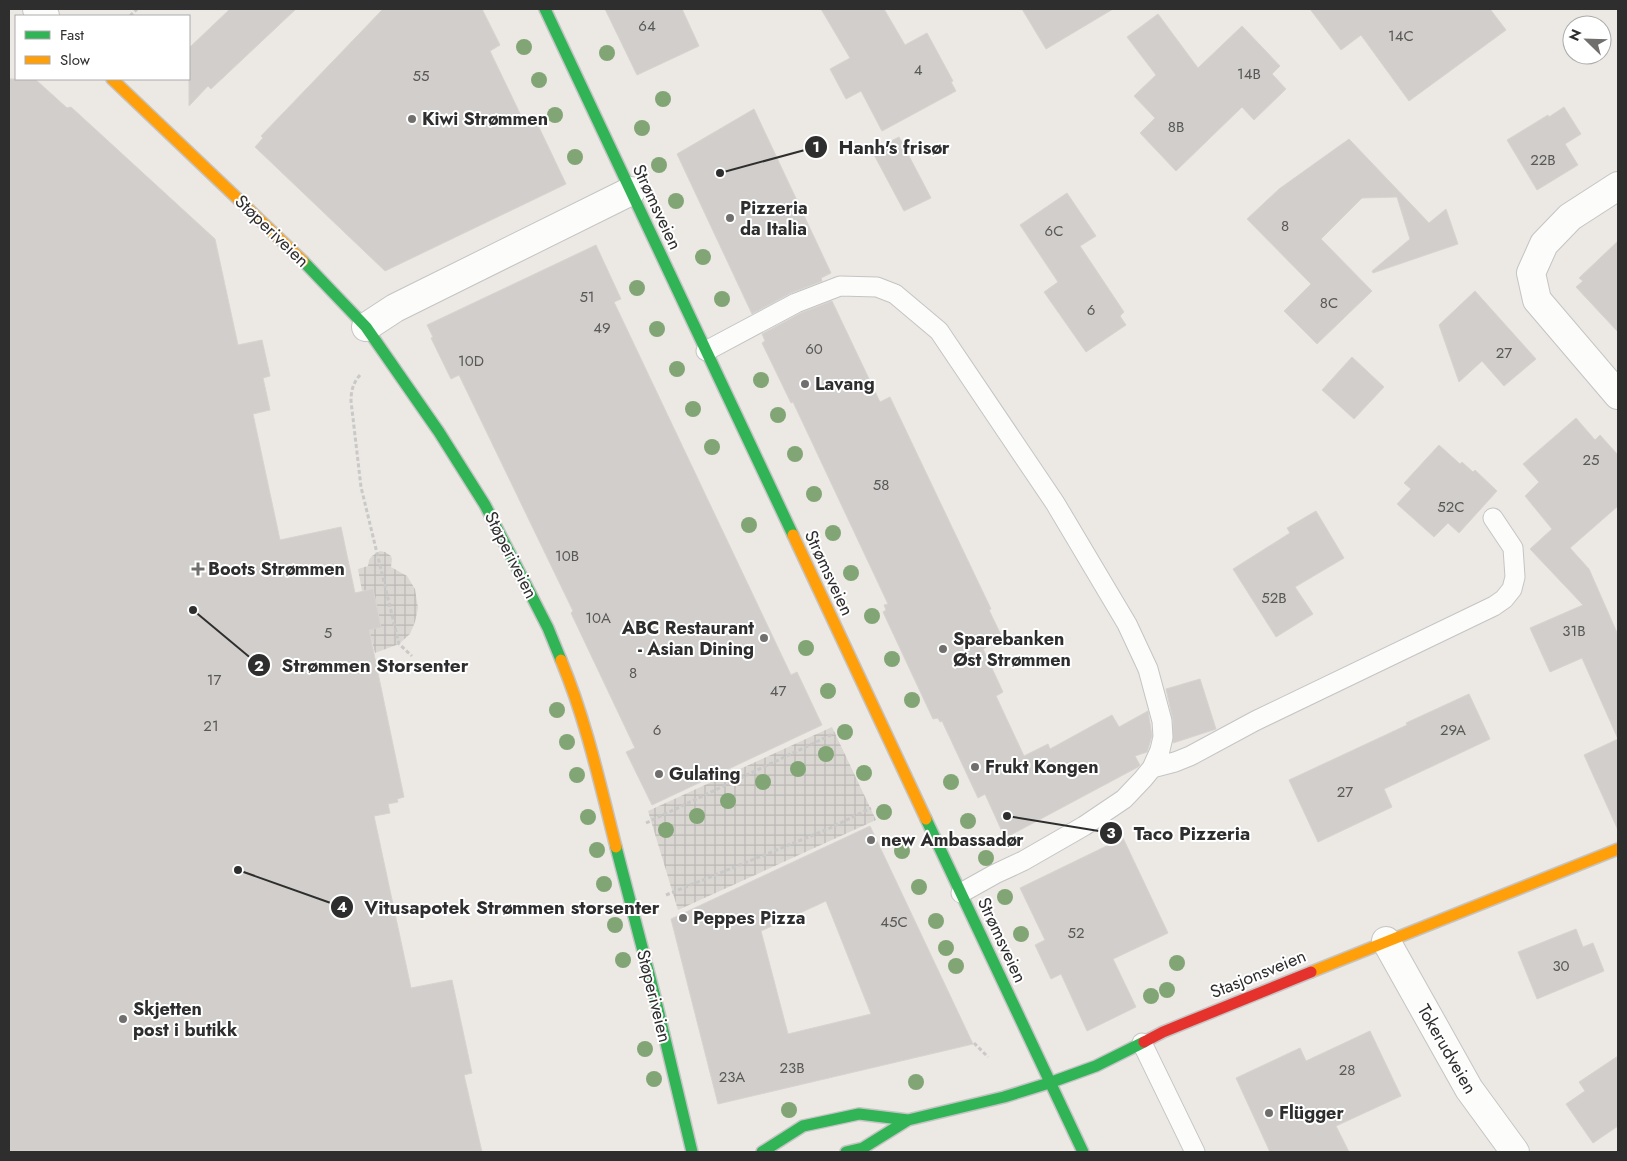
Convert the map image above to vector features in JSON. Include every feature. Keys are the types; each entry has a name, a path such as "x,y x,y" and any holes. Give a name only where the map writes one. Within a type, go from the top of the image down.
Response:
{"main road":[{"name":"Strømsveien","path":"545,9 1083,1152"},
{"name":"Støperiveien","path":"113,80 257,216 335,293 366,327 439,432 485,505 544,620 571,683 589,742 653,988 692,1152"},
{"name":"Stasjonsveien","path":"846,1152 863,1148 908,1120 1004,1097 1096,1066 1163,1032 1618,849"},
{"name":"Stasjonsveien","path":"762,1152 803,1126 812,1124 859,1114 908,1120"}],"street":[{"path":"1618,186 1570,217 1544,244 1531,273 1537,300 1618,395"},
{"path":"366,327 395,308 631,191"},
{"name":"Tokerudveien","path":"1386,941 1469,1089 1516,1152"}],"lane":[{"path":"706,351 796,304 840,286 877,287 895,294 938,331 1055,503 1127,624 1148,669 1162,722 1163,737 1160,750 1152,768 1124,799 1084,826 1023,861 961,893"},
{"path":"1152,768 1190,756 1255,721 1494,606 1504,599 1512,589 1515,577 1513,548 1493,518"},
{"path":"1142,1043 1195,1152"}],"path":[{"path":"362,372 355,380 351,391 361,487 399,644 412,656"},
{"path":"646,822 835,733"},
{"path":"666,894 828,829 870,808"},
{"path":"974,1043 988,1056"}],"shaded area":[{"path":"380,551 391,556 391,567 407,576 415,589 418,608 410,634 399,644 375,653 369,630 381,626 373,589 362,591 358,569 368,566 372,556"},
{"path":"832,727 876,820 678,910 648,811"}],"building":[{"path":"230,9 296,9 211,89 208,86 189,106 190,47"},
{"path":"383,9 482,9 500,45 490,51 526,126 536,121 566,184 385,271 255,147 263,138 261,136"},
{"path":"605,9 682,9 699,46 637,75"},
{"path":"821,9 884,9 905,45 927,33 953,81 951,82 956,91 882,131 861,91 846,99 830,69 850,58"},
{"path":"1022,9 1113,9 1046,49"},
{"path":"1310,9 1490,9 1506,30 1409,101 1361,35 1341,50"},
{"path":"1158,14 1198,68 1242,26 1280,66 1272,74 1286,89 1254,120 1242,107 1176,171 1140,133 1155,118 1134,96 1156,75 1127,37"},
{"path":"9,79 15,79 36,80 67,108 71,107 215,239 238,345 262,340 270,376 263,378 270,410 253,414 280,540 341,527 355,593 373,589 381,627 369,630 404,797 397,799 398,802 388,804 390,813 374,816 411,988 452,980 472,1073 464,1075 482,1152 9,1152"},
{"path":"1564,107 1581,134 1565,144 1578,165 1537,190 1507,140"},
{"path":"754,109 831,273 821,278 822,281 791,293 752,314 677,154"},
{"path":"899,137 931,198 904,211 872,151"},
{"path":"1349,139 1429,223 1446,209 1458,244 1373,273 1372,271 1410,239 1397,197 1362,198 1321,239 1372,291 1317,344 1284,311 1311,284 1247,219 1279,189"},
{"path":"1067,193 1096,236 1080,246 1124,312 1120,316 1126,325 1086,352 1044,292 1058,282 1020,225"},
{"path":"1618,241 1618,332 1576,287 1583,281 1579,278"},
{"path":"596,245 621,299 614,302 791,675 797,672 822,725 652,805 626,752 635,748 571,613 573,611 459,375 451,379 431,338 433,337 427,325"},
{"path":"1475,291 1536,359 1504,386 1482,361 1459,382 1439,325"},
{"path":"832,301 880,402 890,397 991,609 989,610 1002,637 983,649 1003,692 996,696 1024,756 1048,744 1050,749 1112,715 1119,727 1148,711 1152,736 1147,752 1135,756 1140,765 1138,767 1005,838 985,794 978,798 942,721 940,722 938,718 933,719 883,612 886,610 884,605 888,604 793,402 791,403 762,343 765,341 762,334 801,313"},
{"path":"1352,357 1384,387 1354,419 1322,390"},
{"path":"1576,418 1595,440 1600,435 1618,455 1618,506 1570,548 1589,569 1618,635 1618,739 1582,658 1550,672 1530,628 1583,605 1530,549 1552,529 1525,496 1539,482 1523,464"},
{"path":"1439,445 1460,464 1462,462 1473,472 1475,470 1497,491 1459,533 1448,523 1434,537 1397,504 1411,489 1404,483"},
{"path":"1316,511 1344,558 1295,587 1313,614 1276,637 1233,569 1290,533 1287,528"},
{"path":"1200,679 1216,729 1173,743 1173,720 1166,689"},
{"path":"1469,694 1490,739 1384,789 1392,807 1318,842 1289,780"},
{"path":"1618,739 1618,830 1584,755"},
{"path":"870,826 973,1044 718,1104 671,919","holes":["826,901 871,1014 788,1034 761,931"]},
{"path":"1123,838 1168,933 1113,959 1136,1007 1087,1031 1061,974 1051,979 1035,945 1045,940 1020,888"},
{"path":"1576,929 1583,947 1593,943 1604,971 1537,999 1518,952"},
{"path":"1370,1031 1401,1096 1336,1126 1349,1152 1270,1152 1236,1078 1300,1048 1306,1061"},
{"path":"1618,1056 1618,1126 1593,1143 1566,1104 1585,1091 1579,1082"}],"traffic: fast":[{"path":"545,9 793,535"},
{"path":"303,261 366,327 439,432 485,505 548,628 561,660"},
{"path":"926,819 1083,1152"},
{"path":"616,847 655,997 692,1152"},
{"path":"846,1152 863,1148 908,1120 1004,1097 1049,1083 1096,1066 1144,1042"},
{"path":"762,1152 803,1126 859,1114 908,1120"}],"traffic: slow":[{"path":"113,80 303,261"},
{"path":"793,535 926,819"},
{"path":"561,660 585,729 616,847"},
{"path":"1311,972 1618,849"}],"traffic: jam":[{"path":"1144,1042 1163,1032 1311,972"}],"place":[{"name":"Kiwi Strømmen","path":"412,119"},
{"name":"Hanh's frisør","path":"720,173"},
{"name":"Pizzeria da Italia","path":"730,218"},
{"name":"Lavang","path":"805,384"},
{"name":"Boots Strømmen","path":"198,569"},
{"name":"Strømmen Storsenter","path":"193,610"},
{"name":"ABC Restaurant - Asian Dining","path":"764,638"},
{"name":"Sparebanken Øst Strømmen","path":"943,649"},
{"name":"Frukt Kongen","path":"975,767"},
{"name":"Gulating","path":"659,774"},
{"name":"Taco Pizzeria","path":"1007,816"},
{"name":"new Ambassadør","path":"871,840"},
{"name":"Vitusapotek Strømmen storsenter","path":"238,870"},
{"name":"Peppes Pizza","path":"683,918"},
{"name":"Skjetten post i butikk","path":"123,1019"},
{"name":"Flügger","path":"1269,1113"}]}
